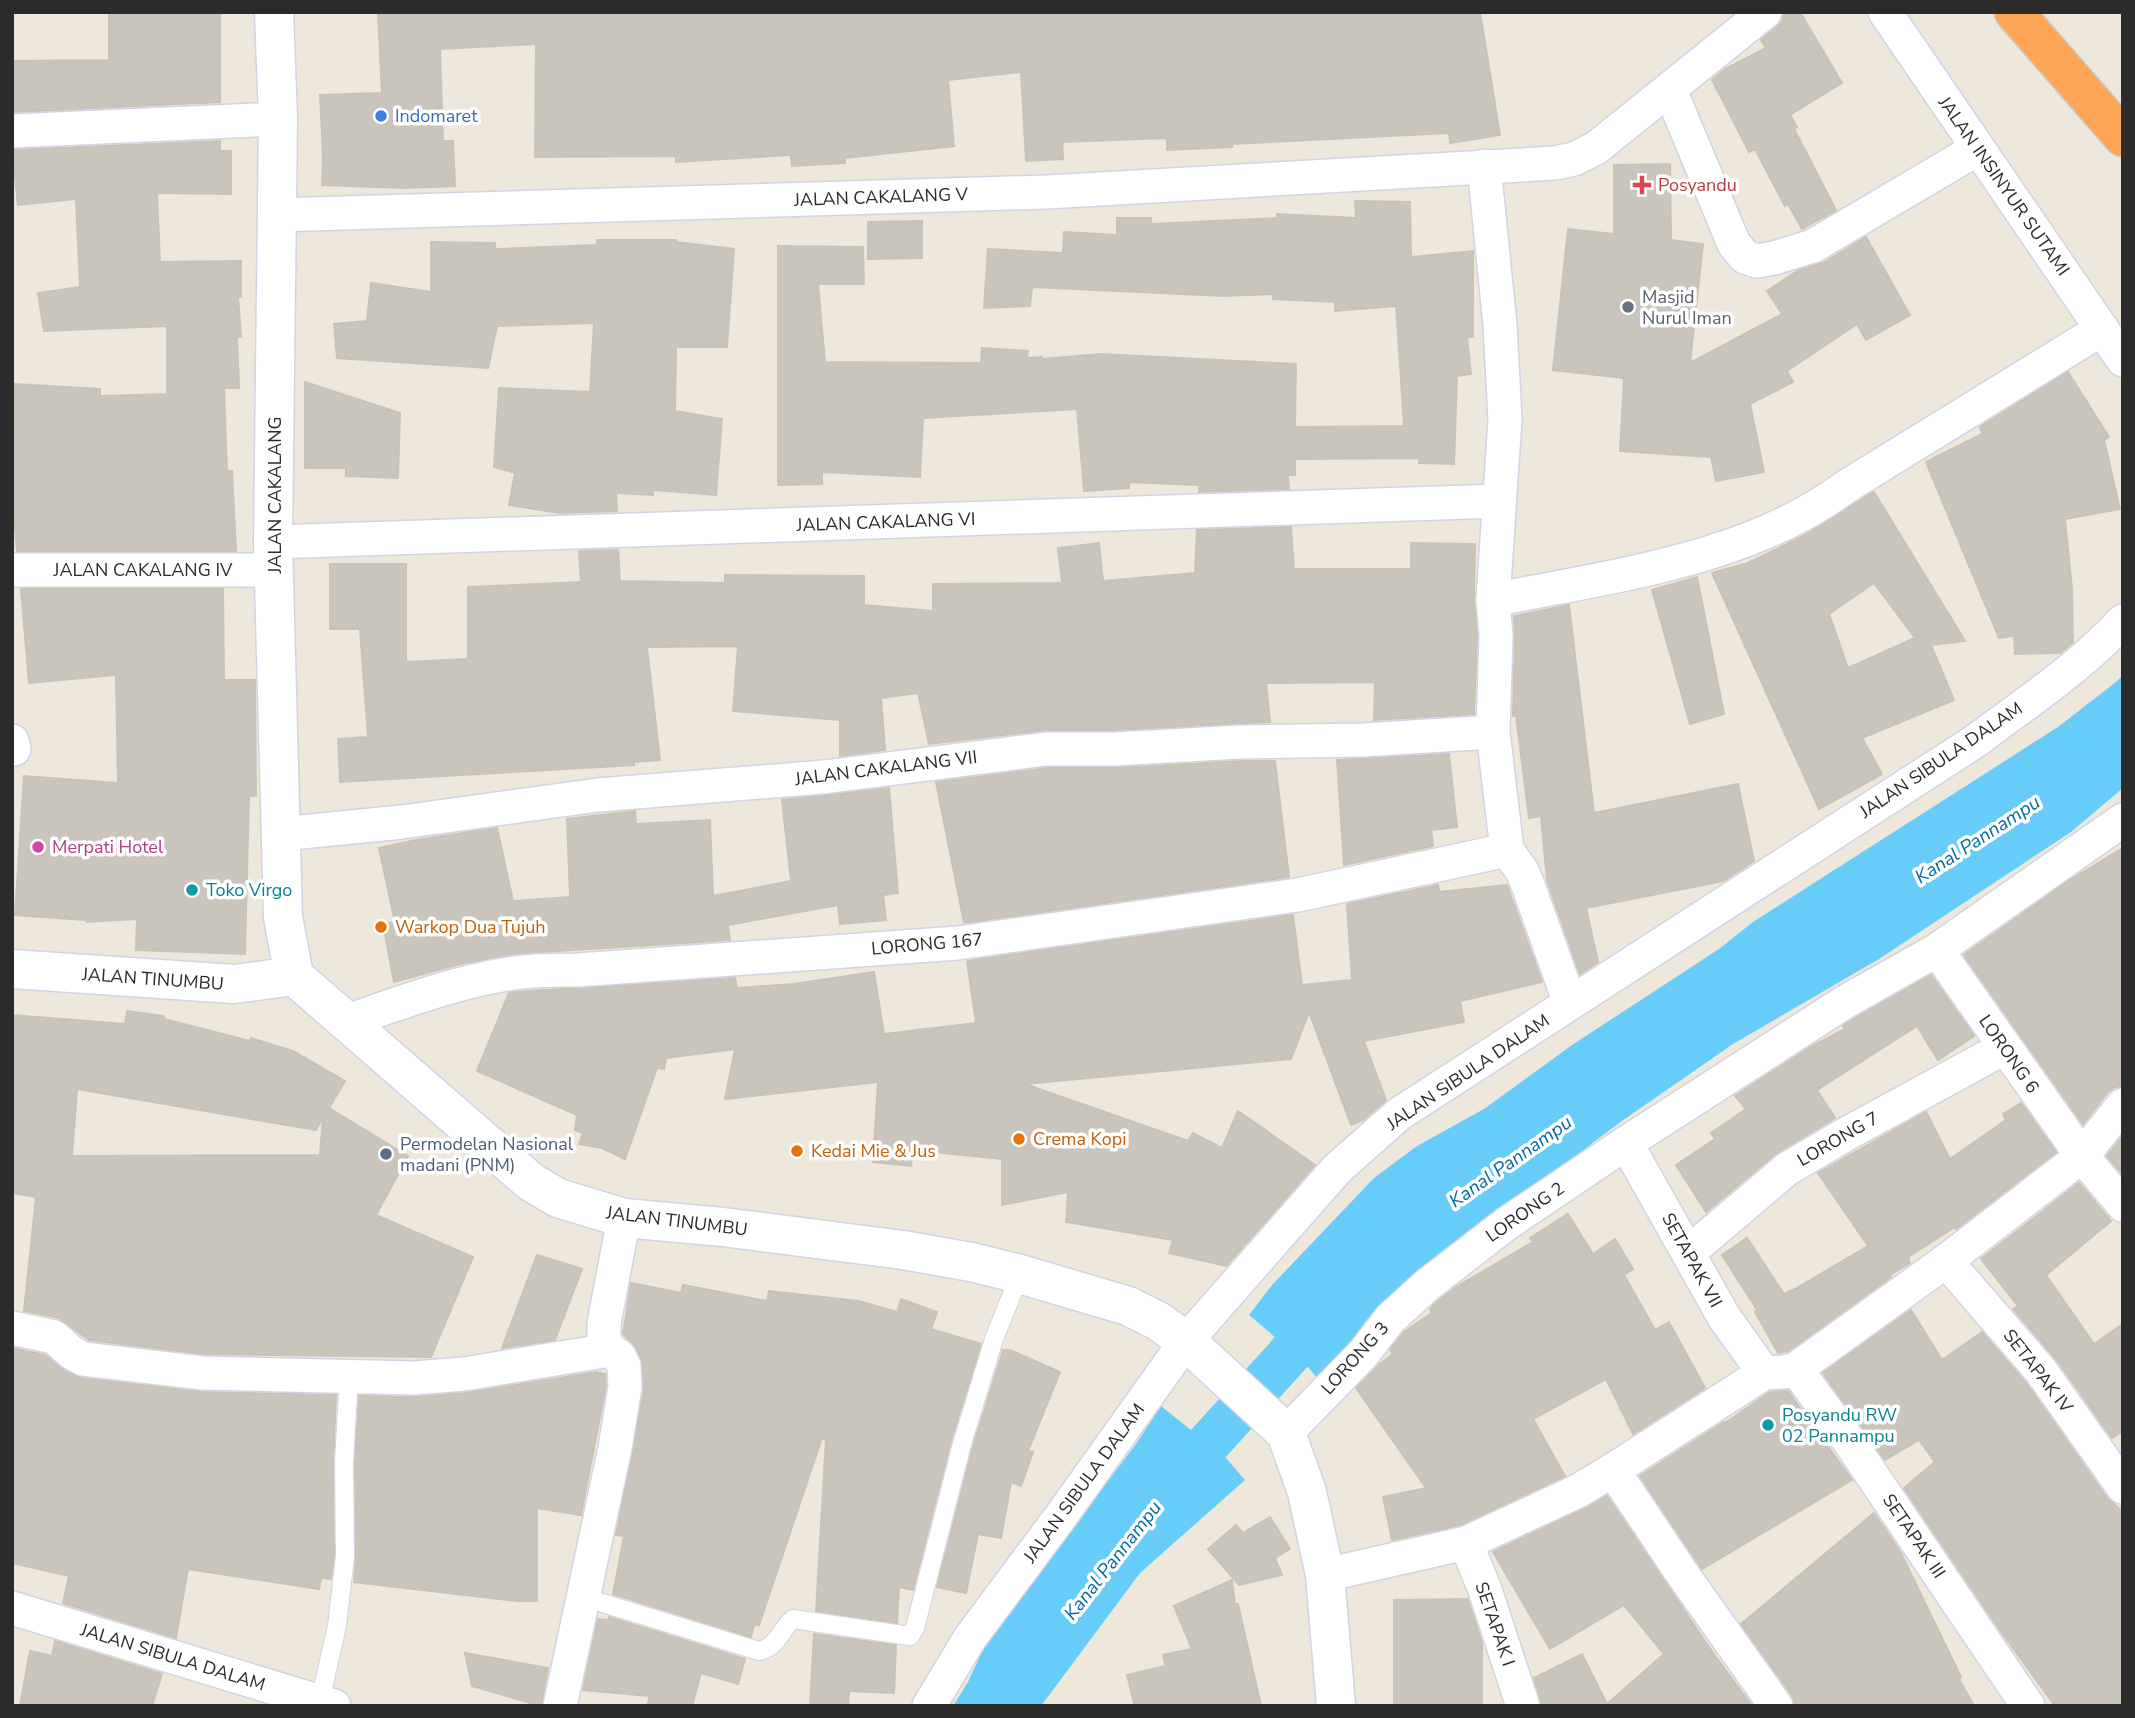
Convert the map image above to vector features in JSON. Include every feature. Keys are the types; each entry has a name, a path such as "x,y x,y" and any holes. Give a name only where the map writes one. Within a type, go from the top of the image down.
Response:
{"highway":[{"path":"2014,12 2123,135"},
{"path":"2041,12 2123,135"}],"main road":[{"name":"JALAN CAKALANG","path":"274,12 278,119 274,556 283,917 294,976"},
{"name":"JALAN TINUMBU","path":"12,969 234,984 294,976 531,1182 558,1198 624,1218 723,1227 903,1250 1020,1274 1128,1306 1158,1321 1199,1353 1286,1433"},
{"path":"1286,1433 1307,1492 1325,1575 1336,1706"}],"street":[{"name":"JALAN CAKALANG V","path":"277,215 1047,192 1555,163 1574,159 1596,148 1765,12"},
{"name":"JALAN INSINYUR SUTAMI","path":"1885,12 2123,360"},
{"path":"1670,90 1734,244 1745,257 1757,261 1813,246 1978,149"},
{"path":"12,131 278,119"},
{"path":"1484,166 1500,325 1505,419 1493,600 1496,636 1493,732 1507,850 1522,871 1570,1003"},
{"path":"1493,600 1659,566 1746,541 1825,503 1847,486 2102,329"},
{"name":"JALAN CAKALANG VI","path":"274,556 1498,501"},
{"name":"JALAN CAKALANG IV","path":"12,570 274,556"},
{"name":"JALAN SIBULA DALAM","path":"929,1706 970,1638 1064,1513 1199,1353 1338,1169 1399,1114 1977,740 2066,673 2123,621"},
{"name":"JALAN CAKALANG VII","path":"281,834 402,822 598,795 824,777 1046,749 1362,740 1493,732"},
{"name":"LORONG 2","path":"1426,1286 1506,1224 1626,1143 1845,1002 1937,950 2123,820"},
{"name":"LORONG 167","path":"347,1020 434,993 533,971 958,943 1298,895 1507,850"},
{"name":"LORONG 6","path":"1937,950 2082,1156 2123,1205"},
{"name":"LORONG 7","path":"1688,1253 1787,1169 2004,1048"},
{"path":"1325,1575 1466,1543 1565,1497 1613,1470 1780,1371 1946,1261 2082,1156 2123,1105"},
{"name":"SETAPAK VII","path":"1626,1143 1724,1317 1780,1371"},
{"path":"560,1706 615,1448 625,1387 624,1366 604,1339 604,1323 624,1218"},
{"name":"SETAPAK IV","path":"1946,1261 2041,1371 2123,1488"},
{"name":"LORONG 3","path":"1286,1433 1363,1354 1390,1319 1426,1286"},
{"path":"12,1328 54,1336 72,1353 83,1359 203,1373 414,1378 464,1374 610,1350"},
{"name":"SETAPAK III","path":"1780,1371 1849,1441 2028,1706"},
{"path":"1613,1470 1776,1706"},
{"name":"SETAPAK I","path":"1466,1543 1485,1590 1523,1706"},
{"name":"JALAN SIBULA DALAM","path":"12,1608 327,1703"}],"lane":[{"path":"583,1597 759,1651 775,1644 793,1619 910,1636 915,1628 962,1444 990,1352 1020,1274"},
{"path":"327,1703 345,1556 344,1462 349,1375"}],"water":[{"path":"2123,675 2123,788 2071,832 1879,959 1733,1044 1619,1123 1497,1215 1318,1379 1303,1361 1249,1315 1273,1284 1374,1178 1417,1146 1484,1109 1572,1045 1719,949 1753,922 2058,727"},
{"path":"1161,1406 1226,1458 1245,1480 1140,1573 1041,1706 953,1706 968,1682 986,1643 1136,1444"}],"building":[{"path":"109,12 220,12 220,102 12,112 12,61 109,60"},
{"path":"1480,12 1500,135 1450,143 1449,133 1167,150 1167,138 1062,142 1063,159 1026,161 1021,72 948,80 954,146 845,158 845,163 792,166 791,155 676,162 676,156 535,157 536,44 440,49 443,141 453,141 455,186 405,188 322,185 320,95 382,93 378,14"},
{"path":"1784,12 1800,12 1842,83 1790,115 1797,127 1794,129 1836,210 1802,229 1788,204 1785,206 1755,149 1749,152 1712,80 1725,69 1766,48 1761,40 1783,20"},
{"path":"220,141 220,151 231,151 231,194 157,193 160,262 241,261 241,297 238,297 241,337 237,337 239,388 224,388 227,471 232,471 236,551 17,551 12,491 15,384 100,389 100,396 167,394 167,326 44,331 38,293 80,287 76,199 18,205 12,150"},
{"path":"1670,164 1671,240 1703,244 1690,363 1782,314 1767,291 1799,270 1823,263 1866,237 1910,315 1866,340 1857,324 1787,371 1793,382 1750,404 1764,472 1716,481 1711,457 1620,451 1624,378 1553,370 1568,229 1614,234 1614,165"},
{"path":"1355,201 1410,202 1411,257 1473,251 1473,337 1467,337 1471,374 1457,376 1454,464 1419,463 1419,458 1295,459 1295,475 1288,475 1289,489 1199,492 1199,485 1129,482 1129,488 1084,491 1077,409 923,418 920,477 822,472 822,484 778,485 778,246 863,247 864,284 818,284 825,362 981,363 982,348 1028,351 1027,358 1042,359 1101,354 1296,364 1295,427 1404,426 1396,306 1335,311 1335,302 1273,299 1273,294 1223,296 1032,287 1030,306 984,308 988,249 1063,253 1064,232 1117,235 1117,218 1151,218 1151,224 1277,218 1277,214 1356,218"},
{"path":"922,221 922,258 868,259 868,222"},
{"path":"597,240 676,240 734,249 727,347 676,347 675,411 722,419 716,495 653,490 653,495 616,493 617,511 560,513 509,505 515,473 494,467 499,388 590,392 594,323 497,326 488,368 337,358 334,324 367,321 371,283 431,292 431,242 495,243 495,249 597,245"},
{"path":"2068,372 2109,437 2104,440 2120,509 2065,519 2072,589 2073,642 2060,653 2015,654 2014,636 1999,638 1926,462 1982,434 1980,427"},
{"path":"305,382 400,413 398,478 346,476 346,468 305,468"},
{"path":"1874,492 1965,641 1931,645 1954,700 1862,738 1882,774 1819,809 1712,573 1748,563 1805,535","holes":["1874,583 1915,638 1848,668 1829,614"]},
{"path":"1291,527 1294,569 1411,569 1411,543 1475,544 1474,602 1477,636 1474,714 1374,720 1375,682 1266,683 1270,722 1114,730 1046,730 929,744 918,693 881,698 885,750 840,756 840,720 733,711 738,646 647,647 660,760 634,762 634,765 340,782 338,739 368,737 360,629 330,629 330,564 406,564 406,662 468,659 468,587 581,582 579,551 618,550 620,581 725,583 725,575 864,576 864,605 933,611 933,584 1062,583 1058,548 1099,543 1103,581 1195,573 1197,530"},
{"path":"1697,577 1724,714 1690,724 1652,590"},
{"path":"21,589 223,589 224,680 255,680 256,796 249,796 245,954 136,950 137,919 87,922 15,915 24,776 118,783 116,675 29,683"},
{"path":"1569,605 1594,813 1738,784 1754,861 1723,881 1586,908 1598,962 1580,974 1547,880 1541,816 1529,818 1516,715 1513,716 1514,616"},
{"path":"1449,754 1457,827 1431,830 1433,846 1344,865 1337,760"},
{"path":"1275,761 1289,877 964,923 936,782 1047,768 1116,768"},
{"path":"889,788 898,893 883,895 886,920 840,924 838,905 728,925 730,940 511,954 460,964 394,982 383,924 395,922 379,848 497,828 513,901 570,897 567,819 635,811 636,824 710,820 713,896 791,881 782,800"},
{"path":"2123,848 2123,1086 2108,1092 2083,1124 1964,955 2070,880"},
{"path":"1438,885 1439,892 1507,885 1542,982 1460,1001 1464,1022 1364,1041 1386,1100 1363,1120 1351,1125 1309,1012 1291,1059 1025,1084 1188,1141 1193,1133 1222,1148 1238,1111 1315,1165 1226,1266 1169,1253 1173,1240 1066,1222 1068,1192 1002,1205 1002,1159 913,1150 911,1166 873,1162 878,1082 725,1099 735,1049 666,1058 664,1069 657,1068 625,1159 602,1148 579,1144 583,1133 575,1130 577,1115 477,1071 509,993 515,992 735,978 737,988 794,984 874,972 884,1034 976,1023 967,961 1293,915 1302,985 1352,980 1347,904"},
{"path":"1931,975 1974,1036 1938,1060 1917,1026 1817,1090 1835,1118 1775,1154 1706,1212 1676,1165 1715,1139 1711,1133 1746,1109 1735,1096 1812,1046 1845,1029 1843,1026 1855,1018"},
{"path":"127,1011 164,1016 164,1019 250,1041 251,1038 293,1051 345,1081 329,1108 408,1156 376,1215 473,1257 431,1357 204,1354 89,1340 59,1318 24,1311 36,1197 12,1193 12,1015 125,1024","holes":["77,1089 316,1130 323,1117 320,1155 72,1156"]},
{"path":"2021,1103 2056,1152 1956,1229 1955,1227 1908,1257 1910,1263 1890,1275 1891,1277 1788,1351 1778,1353 1755,1312 1757,1310 1722,1255 1747,1238 1784,1294 1795,1289 1868,1246 1818,1173 1926,1112 1950,1159 2006,1120 2003,1114"},
{"path":"2123,1136 2123,1175 2107,1156"},
{"path":"2079,1183 2111,1221 2046,1275 2094,1344 2123,1324 2123,1431 2112,1438 2057,1360 2013,1309 2018,1306 1981,1259"},
{"path":"1568,1214 1593,1254 1615,1239 1633,1269 1624,1275 1655,1330 1669,1322 1705,1388 1633,1434 1606,1379 1533,1419 1565,1476 1460,1525 1392,1540 1383,1497 1426,1488 1356,1388 1393,1354 1390,1350 1404,1332 1432,1313 1430,1309 1438,1301 1456,1287 1533,1242 1530,1238"},
{"path":"537,1255 582,1269 555,1340 502,1348"},
{"path":"631,1283 681,1293 683,1285 767,1301 769,1291 859,1301 897,1312 901,1299 937,1312 931,1329 981,1344 951,1441 913,1590 899,1587 897,1623 816,1611 826,1439 822,1438 759,1625 754,1625 751,1637 613,1594 624,1536 616,1535 644,1390 641,1358 636,1347 623,1334"},
{"path":"1911,1310 1942,1360 1982,1332 2026,1383 2107,1498 2123,1512 2123,1706 2055,1706 1904,1488 1935,1462 1919,1440 1885,1460 1823,1373"},
{"path":"12,1348 45,1355 63,1370 81,1378 202,1392 336,1395 333,1463 334,1555 331,1579 321,1578 319,1589 188,1569 176,1638 63,1603 69,1576 12,1563"},
{"path":"1003,1350 1010,1350 1060,1372 1028,1451 1033,1452 1021,1486 1011,1482 1001,1538 978,1534 966,1593 937,1587 973,1447"},
{"path":"596,1372 605,1374 606,1386 581,1515 537,1508 537,1601 354,1582 355,1463 359,1396 414,1397 466,1393"},
{"path":"1788,1391 1852,1480 1702,1569 1640,1476 1770,1392"},
{"path":"1607,1496 1752,1706 1542,1706 1534,1678 1582,1654 1607,1704 1664,1654 1624,1605 1550,1649 1493,1552"},
{"path":"1874,1513 1901,1553 1974,1706 1795,1706 1792,1695 1741,1624"},
{"path":"1270,1517 1290,1549 1275,1558 1282,1575 1239,1585 1208,1549 1236,1525 1243,1533"},
{"path":"1232,1580 1235,1604 1238,1604 1261,1706 1135,1706 1127,1675 1166,1666 1163,1655 1192,1649 1174,1606"},
{"path":"1468,1599 1482,1643 1482,1706 1394,1706 1394,1600"},
{"path":"609,1617 745,1659 738,1684 701,1673 692,1706 647,1706 650,1696 583,1690 598,1619 609,1620"},
{"path":"814,1634 896,1645 894,1693 849,1691 848,1706 810,1706"},
{"path":"55,1641 162,1674 152,1706 20,1706 30,1651 52,1656"},
{"path":"465,1653 548,1668 541,1706 472,1686"}],"waterway":[{"name":"Kanal Pannampu","path":"1169,1487 1331,1308"}],"place":[{"name":"Indomaret","path":"381,116"},
{"name":"Posyandu","path":"1642,185"},
{"name":"Masjid Nurul Iman","path":"1628,307"},
{"name":"Merpati Hotel","path":"38,847"},
{"name":"Toko Virgo","path":"192,890"},
{"name":"Warkop Dua Tujuh","path":"381,927"},
{"name":"Crema Kopi","path":"1019,1139"},
{"name":"Kedai Mie & Jus","path":"797,1151"},
{"name":"Permodelan Nasional madani (PNM)","path":"386,1154"},
{"name":"Posyandu RW 02 Pannampu","path":"1768,1425"}]}
